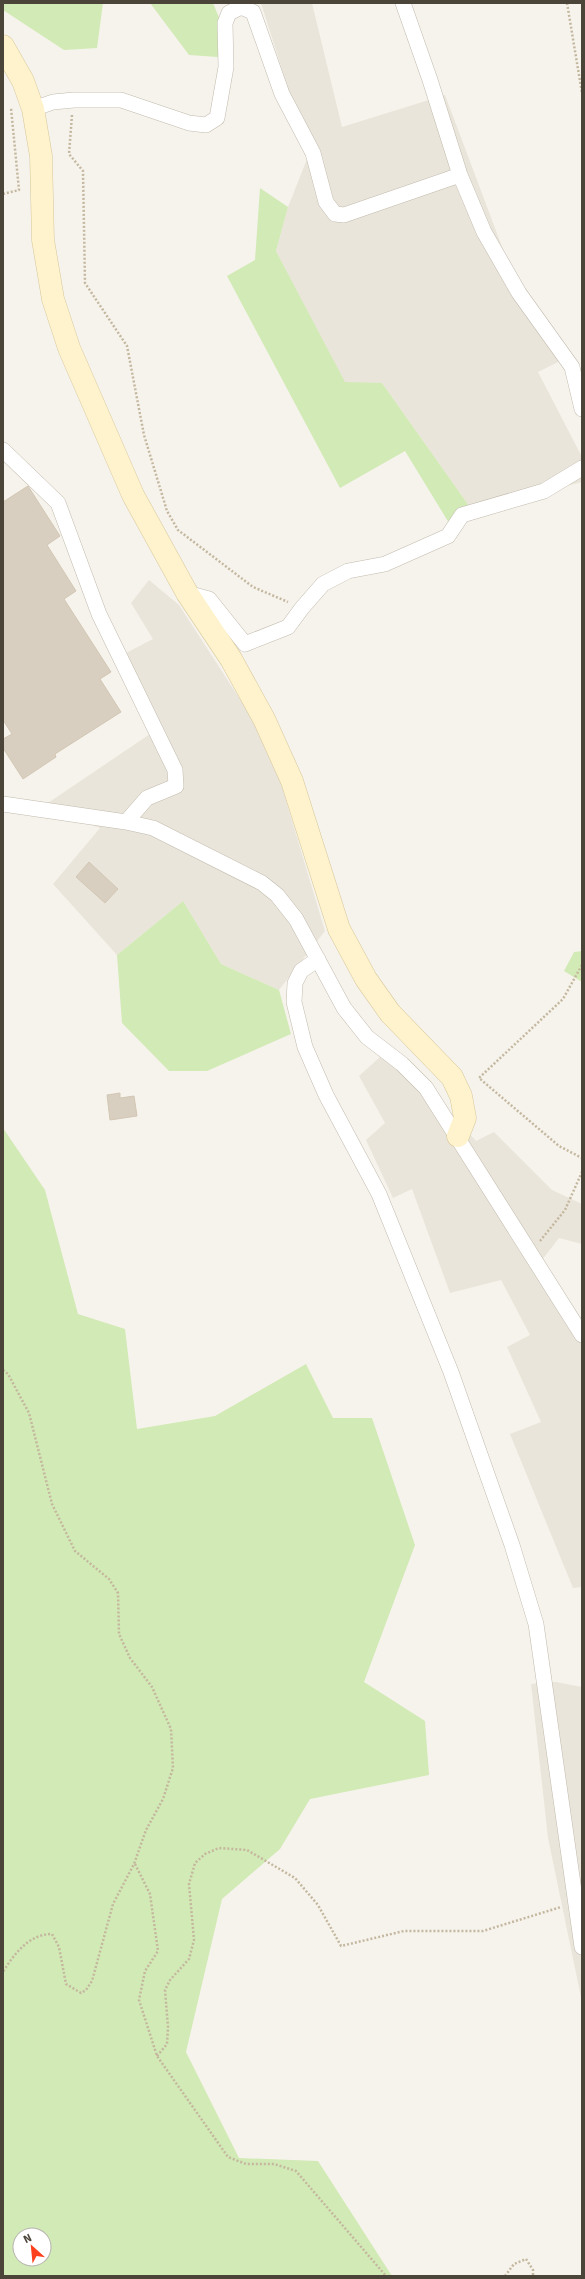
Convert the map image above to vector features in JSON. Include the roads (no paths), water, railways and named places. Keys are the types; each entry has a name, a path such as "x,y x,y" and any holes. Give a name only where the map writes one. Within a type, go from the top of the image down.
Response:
{"street":[{"path":"403,3 430,80 460,175 484,232 519,292 577,366 582,409"},
{"path":"34,109 53,102 74,100 121,100 189,122 206,125 217,118 226,67 225,23 229,13 241,7 253,12 259,25 282,94 313,153 326,202 335,214 344,215 460,175"},
{"path":"3,46 23,82 34,109 41,156 43,240 53,299 69,348 132,495 187,593 232,659 264,719 292,781 339,929 366,979 390,1013 452,1077 461,1096 465,1118 458,1136"},
{"path":"3,450 58,503 99,614 175,770 176,786 148,798 126,822"},
{"path":"187,593 209,599 245,644 288,627 323,584 348,571 385,564 448,536 462,515 544,491 582,468"},
{"path":"3,804 126,822 153,828 262,883 277,895 296,919 344,1008 366,1037 402,1064 426,1088 458,1136 529,1254 582,1335"},
{"path":"318,959 301,971 295,983 294,1002 305,1047 326,1095 379,1194 451,1372 518,1562 536,1624 582,1947"}]}
